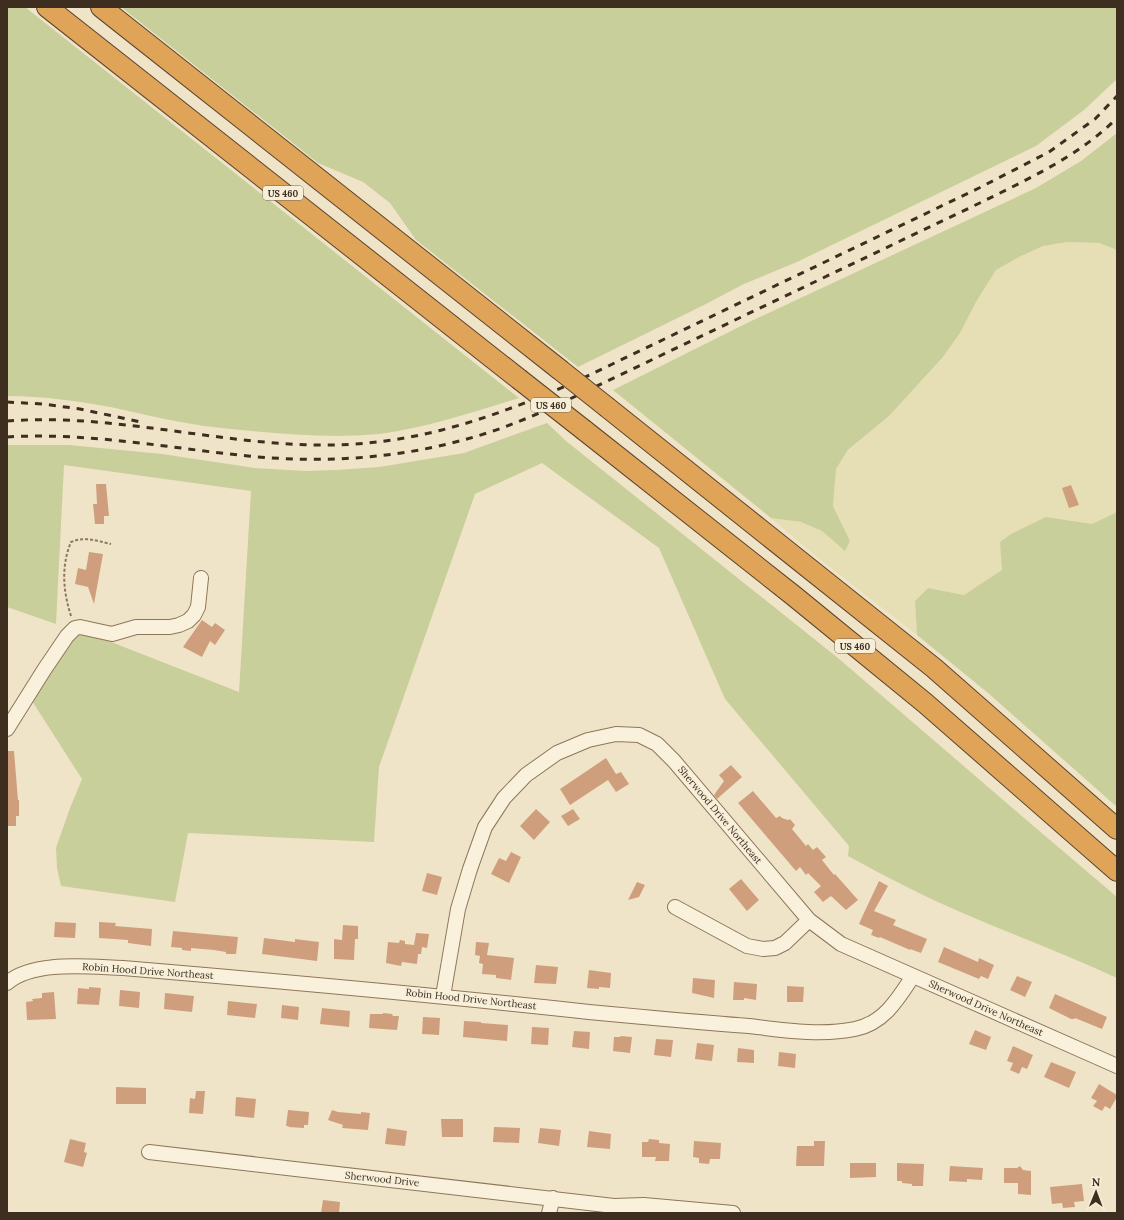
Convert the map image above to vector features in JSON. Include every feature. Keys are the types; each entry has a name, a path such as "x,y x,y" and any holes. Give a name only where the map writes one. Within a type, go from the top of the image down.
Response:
{"highway":[{"name":"US 460","path":"47,7 794,596 925,703 1117,872"},
{"name":"US 460","path":"101,7 934,668 1117,829"}],"street":[{"path":"7,729 44,670 67,636 75,628 80,627 112,634 136,627 170,627 179,625 188,621 194,615 198,607 201,578"},
{"name":"Sherwood Drive Northeast","path":"443,996 458,910 470,869 485,827 504,798 526,775 557,753 588,740 616,734 639,735 657,744 674,761 809,920 842,944 1117,1066"},
{"path":"675,907 746,946 764,949 775,948 785,943 809,920"},
{"name":"Robin Hood Drive Northeast","path":"8,981 33,971 50,967 73,966 123,968 443,996 641,1017 795,1031 833,1032 857,1029 880,1019 899,998 913,976"},
{"name":"Sherwood Drive","path":"149,1152 614,1206 644,1204 733,1213"},
{"path":"549,1213 553,1198"},
{"name":"Sherwood Drive","path":"614,1206 629,1213"}],"path":[{"path":"75,628 64,590 64,568 67,552 71,542 79,539 87,539 110,544"}],"shaded area":[{"path":"1068,242 1099,243 1117,250 1117,512 1092,524 1046,517 1000,542 1003,570 964,595 928,588 915,601 917,635 822,561 771,518 801,522 822,531 845,551 850,541 833,506 836,469 848,451 889,416 943,357 960,333 976,302 996,270 1043,246"}],"green space":[{"path":"7,7 25,7 519,398 450,419 414,428 379,434 315,436 211,427 75,401 7,396"},
{"path":"121,7 1117,7 1117,79 1084,110 1036,146 797,262 744,284 578,367 416,240 390,203 363,182 318,163"},
{"path":"1117,133 1117,250 1099,243 1068,242 1043,246 996,270 976,302 960,333 943,357 889,416 848,450 836,469 833,506 850,541 845,551 822,531 801,522 771,518 613,390 747,323 1036,188 1081,161"},
{"path":"547,423 566,441 838,658 1117,897 1117,978 950,907 877,872 848,856 849,846 725,699 659,548 542,463 475,494 379,767 374,842 188,833 175,902 61,886 57,868 56,848 82,779 32,701 73,636 83,631 239,692 251,491 64,465 56,624 7,607 7,445 69,445 162,454 255,468 306,471 336,470 379,467 464,453"},
{"path":"1117,512 1117,807 988,693 917,635 915,601 928,588 964,595 1002,570 1000,542 1011,534 1046,517 1092,524"}],"building":[{"path":"96,484 106,484 109,516 104,516 104,524 95,524 93,504 97,504"},
{"path":"1071,485 1079,505 1069,508 1062,488"},
{"path":"89,552 103,554 94,604 88,587 75,584 78,568 86,570"},
{"path":"202,620 212,627 215,623 225,630 215,645 210,641 202,657 183,647"},
{"path":"7,751 14,751 19,800 19,816 16,816 16,826 7,826"},
{"path":"606,758 616,774 621,772 629,784 616,792 608,780 570,805 560,789"},
{"path":"731,765 742,777 717,799 714,795 724,781 719,775"},
{"path":"753,791 776,818 780,816 788,820 790,819 795,825 792,829 806,846 808,844 813,850 817,847 826,857 822,860 858,900 846,910 831,896 823,902 814,892 821,886 808,873 806,875 800,867 796,871 738,803"},
{"path":"536,809 550,822 534,840 520,826"},
{"path":"573,809 580,819 568,826 561,816"},
{"path":"511,852 521,857 509,883 491,874 499,858 506,861"},
{"path":"427,873 442,877 437,895 422,891"},
{"path":"741,879 759,900 747,911 729,889"},
{"path":"879,881 888,886 874,911 896,920 893,925 927,939 921,953 871,935 873,930 859,924"},
{"path":"637,882 645,885 639,897 628,900"},
{"path":"55,922 76,923 75,938 54,937"},
{"path":"99,922 116,923 115,926 152,929 151,946 128,943 128,940 99,938"},
{"path":"343,925 358,926 358,939 355,939 354,960 334,959 334,939 342,940"},
{"path":"173,931 238,937 236,954 226,954 226,952 191,948 191,951 171,947"},
{"path":"416,933 429,934 427,948 422,947 421,954 418,954 417,964 402,962 401,966 386,963 388,942 399,943 400,940 405,941 405,944 414,945"},
{"path":"264,938 295,942 295,939 319,942 317,961 262,954"},
{"path":"476,942 489,943 487,955 514,958 511,980 496,978 496,975 482,974 483,964 479,963 480,956 475,955"},
{"path":"944,947 978,962 979,958 994,965 988,979 981,976 979,979 938,962"},
{"path":"536,965 558,967 556,984 534,983"},
{"path":"589,970 611,973 610,988 587,988"},
{"path":"1017,976 1032,982 1025,997 1010,990"},
{"path":"693,978 715,980 714,998 692,993"},
{"path":"734,982 757,984 756,1000 744,998 744,1000 733,1000"},
{"path":"787,986 804,987 803,1002 787,1002"},
{"path":"89,987 101,988 99,1005 77,1004 78,988 89,989"},
{"path":"120,990 140,992 139,1008 119,1006"},
{"path":"54,992 56,1019 27,1020 26,1002 33,1001 32,999 42,998 42,993"},
{"path":"165,993 194,996 192,1012 164,1009"},
{"path":"1055,994 1107,1017 1102,1029 1075,1018 1071,1019 1049,1008"},
{"path":"228,1001 257,1004 255,1018 227,1015"},
{"path":"282,1005 299,1007 298,1020 281,1018"},
{"path":"322,1008 350,1011 349,1027 320,1024"},
{"path":"383,1013 399,1016 397,1030 369,1028 370,1014"},
{"path":"423,1017 440,1018 439,1035 422,1034"},
{"path":"464,1021 508,1025 507,1041 463,1037"},
{"path":"532,1027 549,1028 548,1045 531,1044"},
{"path":"975,1030 991,1037 986,1050 969,1044"},
{"path":"574,1031 590,1032 589,1049 572,1047"},
{"path":"614,1037 632,1037 630,1053 613,1051"},
{"path":"656,1039 673,1040 671,1057 654,1055"},
{"path":"697,1043 714,1045 712,1061 695,1059"},
{"path":"1013,1046 1033,1055 1027,1069 1022,1067 1019,1074 1010,1070 1013,1063 1007,1061"},
{"path":"738,1048 754,1050 754,1063 737,1062"},
{"path":"779,1052 796,1054 795,1068 778,1066"},
{"path":"1051,1062 1076,1072 1069,1088 1044,1077"},
{"path":"1099,1084 1117,1095 1110,1109 1105,1106 1102,1111 1093,1106 1097,1101 1091,1098"},
{"path":"116,1087 146,1088 146,1104 116,1104"},
{"path":"196,1091 205,1091 203,1114 189,1113 190,1098 195,1099"},
{"path":"236,1097 256,1099 254,1118 235,1116"},
{"path":"288,1110 309,1112 308,1125 304,1125 304,1128 286,1126"},
{"path":"332,1110 361,1114 361,1112 370,1113 368,1130 342,1128 343,1125 328,1120"},
{"path":"441,1119 463,1119 463,1137 442,1137"},
{"path":"494,1127 520,1128 519,1143 493,1142"},
{"path":"387,1128 407,1131 405,1146 385,1144"},
{"path":"540,1128 561,1130 559,1146 538,1143"},
{"path":"589,1131 611,1134 610,1149 587,1147"},
{"path":"70,1139 86,1143 84,1152 87,1153 83,1167 64,1162"},
{"path":"649,1139 659,1140 659,1143 670,1144 669,1161 655,1161 656,1157 642,1157 642,1142 648,1142"},
{"path":"694,1141 721,1143 720,1159 710,1159 709,1164 699,1163 699,1158 693,1157"},
{"path":"814,1141 825,1141 824,1166 796,1166 797,1146 814,1146"},
{"path":"850,1163 876,1163 876,1177 850,1178"},
{"path":"897,1163 924,1164 923,1186 912,1186 912,1184 897,1181"},
{"path":"950,1166 983,1168 982,1180 967,1179 967,1182 949,1181"},
{"path":"1020,1166 1023,1170 1031,1171 1031,1195 1018,1194 1018,1183 1004,1183 1004,1168 1017,1168"},
{"path":"1082,1184 1084,1201 1074,1202 1075,1207 1063,1208 1062,1203 1052,1204 1050,1187"},
{"path":"323,1200 340,1202 339,1213 321,1213"}],"railway":[{"path":"7,421 84,421 276,443 315,445 384,441 417,436 449,428 513,407 577,381 979,188 1049,152 1095,119 1117,96"},
{"path":"7,437 68,437 128,442 248,456 339,459 369,457 428,448 487,433 551,408 986,200 1038,174 1071,154 1103,131 1117,118"},
{"path":"7,402 43,404 80,409 141,422"}]}
